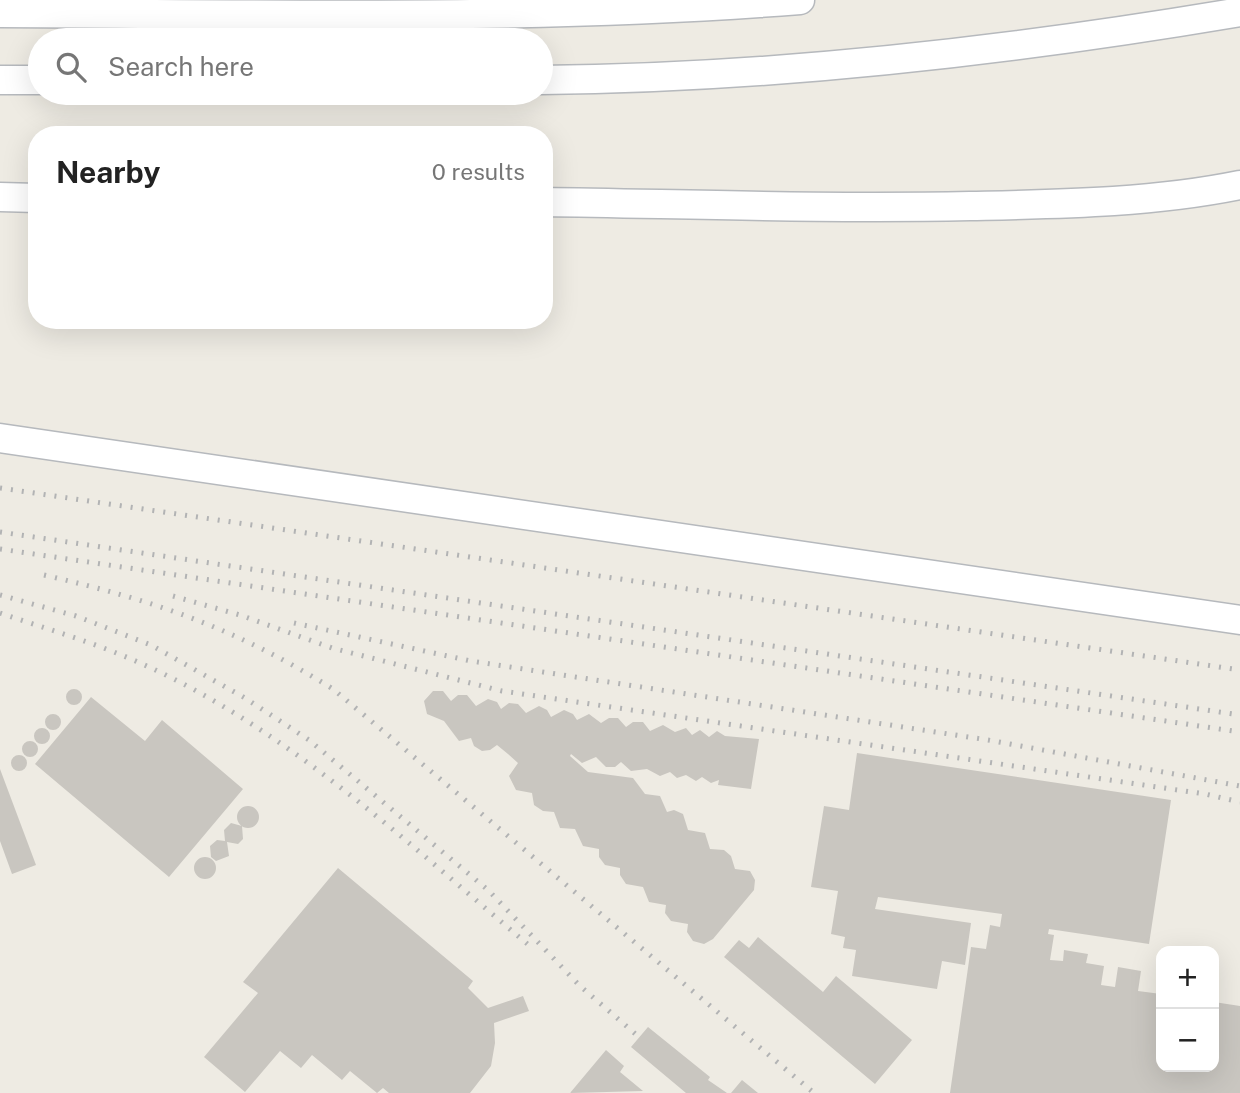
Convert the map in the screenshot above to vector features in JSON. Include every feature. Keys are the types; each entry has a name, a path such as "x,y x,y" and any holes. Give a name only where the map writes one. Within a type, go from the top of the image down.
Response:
{"lane":[{"path":"0,13 544,13 712,7 800,0"},
{"path":"553,80 796,70 1119,32 1240,12"},
{"path":"0,80 28,80"},
{"path":"553,202 889,207 1011,205 1182,197 1240,184"},
{"path":"0,197 28,198"},
{"path":"0,438 1240,620"}],"building":[{"path":"71,689 77,689 82,697 80,703 71,705 66,700 66,694"},
{"path":"433,691 443,691 451,701 458,695 467,695 476,706 488,699 497,702 501,709 509,703 518,704 526,713 539,706 547,710 551,717 564,710 573,714 577,720 589,714 601,723 609,718 618,718 626,727 633,722 643,722 650,731 663,725 675,732 686,728 692,735 700,730 709,737 717,731 725,736 759,739 751,789 718,785 719,780 711,783 702,777 696,781 686,775 677,778 670,772 660,776 647,769 631,771 621,762 615,767 606,767 596,757 582,763 571,754 570,756 588,772 633,778 645,794 660,796 667,812 674,810 683,814 688,830 705,833 710,849 724,850 731,856 735,869 750,871 755,880 754,890 713,939 704,944 693,941 687,932 688,924 671,921 665,913 666,905 649,902 643,887 626,884 620,875 620,868 605,865 599,857 599,849 583,846 575,829 560,828 554,812 543,811 534,805 532,793 516,790 509,776 518,763 508,754 497,745 482,751 474,746 471,738 459,741 444,721 427,714 424,701"},
{"path":"91,697 145,741 162,720 243,789 169,877 35,764"},
{"path":"50,714 56,714 61,722 59,728 50,730 45,725 45,719"},
{"path":"39,728 45,728 50,736 48,742 39,744 34,739 34,733"},
{"path":"27,741 33,741 38,749 36,755 27,757 22,752 22,746"},
{"path":"857,753 1171,800 1149,944 1049,929 1048,934 1054,935 1050,960 1063,961 1064,950 1088,954 1086,963 1104,966 1101,985 1115,987 1118,967 1141,971 1138,991 1156,993 1156,1072 1219,1072 1219,1003 1240,1006 1240,1093 950,1093 971,947 986,949 990,925 1000,927 1002,914 878,897 875,909 971,923 965,965 942,961 937,989 852,976 856,950 843,948 845,937 831,934 838,891 811,887 824,806 849,810"},
{"path":"16,755 22,755 27,763 25,769 16,771 11,766 11,760"},
{"path":"0,769 36,865 12,874 0,841"},
{"path":"248,806 256,809 259,817 256,825 248,828 240,825 237,817 240,809"},
{"path":"231,823 242,826 243,839 238,844 227,842 229,856 216,861 211,857 210,846 217,840 225,841 224,830"},
{"path":"205,857 213,860 216,868 213,876 205,879 197,876 194,868 197,860"},
{"path":"338,868 473,981 468,988 488,1008 523,996 529,1011 494,1023 495,1043 491,1066 470,1093 389,1093 383,1088 377,1093 350,1071 342,1080 312,1055 301,1068 280,1051 245,1092 204,1057 258,993 243,982"},
{"path":"758,937 823,992 836,976 912,1040 875,1084 724,957 739,940 749,948"},
{"path":"648,1027 710,1077 708,1080 727,1093 686,1093 631,1047"},
{"path":"606,1050 624,1066 620,1072 643,1091 570,1093"},
{"path":"742,1080 758,1093 731,1093"}],"railway":[{"path":"0,488 1240,670"},
{"path":"0,532 1240,715"},
{"path":"0,549 1240,732"},
{"path":"44,575 123,595 194,619 262,649 333,689 814,1093"},
{"path":"0,595 76,616 151,645 245,698 309,740 488,890 580,986 639,1037"},
{"path":"173,596 240,615 332,648 502,691 1205,794 1240,802"},
{"path":"0,613 131,659 187,686 240,717 341,788 531,947"},
{"path":"294,623 471,661 988,740 1240,786"}]}
